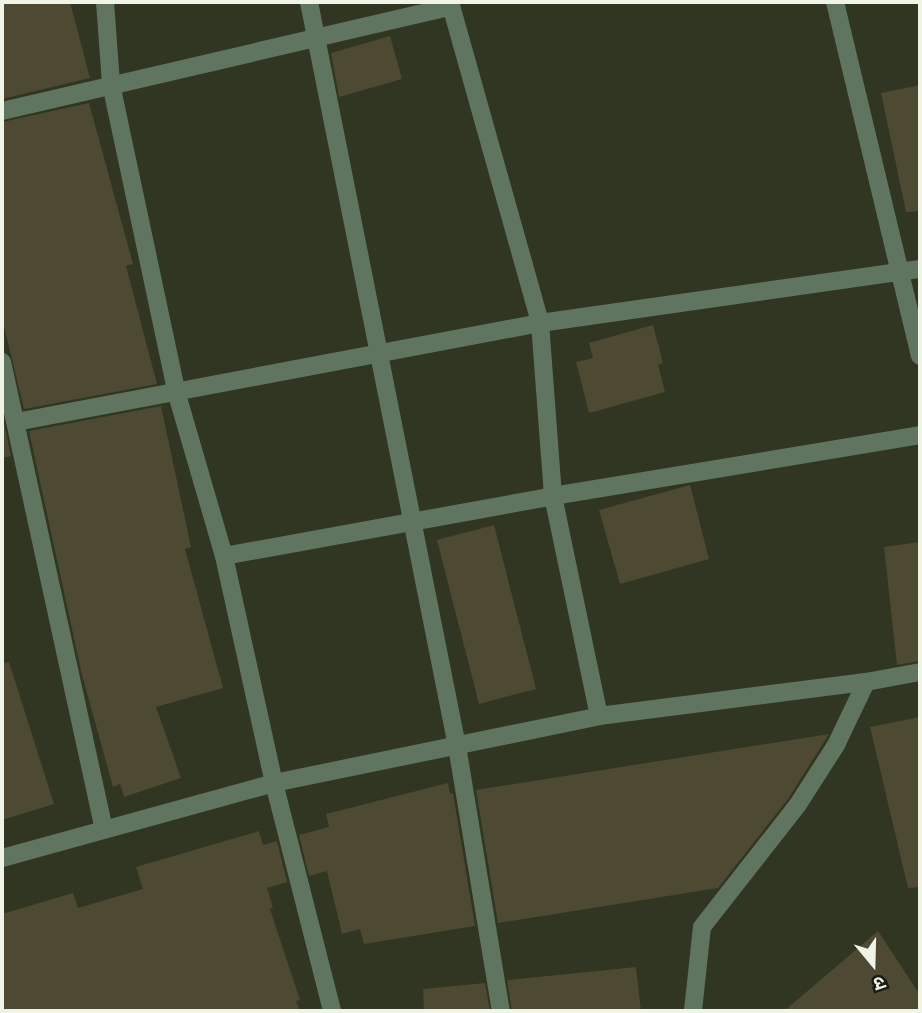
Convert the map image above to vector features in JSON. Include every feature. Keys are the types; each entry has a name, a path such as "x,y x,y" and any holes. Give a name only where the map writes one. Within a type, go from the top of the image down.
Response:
{"street":[{"path":"105,2 111,84 176,391 224,556 274,783 332,1011"},
{"path":"309,2 457,746 501,1011"},
{"path":"835,2 920,356"},
{"path":"2,111 450,4 540,323 553,496 599,716"},
{"path":"16,422 540,323 920,270"},
{"path":"2,362 104,829"},
{"path":"224,556 553,496 920,435"},
{"path":"2,858 274,783 599,716 866,682 920,672"},
{"path":"693,1011 702,927 797,806 836,745 866,682"}],"building":[{"path":"2,2 70,2 90,78 2,99"},
{"path":"390,36 402,79 339,97 331,53"},
{"path":"920,85 920,211 906,212 881,93"},
{"path":"89,103 133,264 126,266 157,384 24,409 2,318 2,122"},
{"path":"653,325 663,363 658,365 665,392 589,413 576,362 593,358 589,343"},
{"path":"161,406 191,547 185,549 223,688 156,707 181,778 124,797 120,784 113,787 82,675 29,431"},
{"path":"2,414 11,456 2,458"},
{"path":"690,485 709,559 620,584 599,510"},
{"path":"494,525 536,689 479,704 437,540"},
{"path":"920,542 920,661 897,665 884,547"},
{"path":"9,662 54,804 2,820 2,663"},
{"path":"920,717 920,887 908,888 870,727"},
{"path":"829,734 788,799 718,888 498,923 476,790"},
{"path":"448,783 450,794 453,793 475,926 364,944 360,929 342,934 327,871 309,876 299,835 329,827 326,814"},
{"path":"259,831 263,845 277,841 287,882 267,888 273,908 270,909 300,1000 296,1001 300,1011 2,1011 2,914 73,893 78,908 143,889 136,867"},
{"path":"878,931 920,995 920,1011 784,1011"},
{"path":"636,967 641,1011 512,1011 507,980"},
{"path":"485,983 490,1011 424,1011 423,989"}]}
